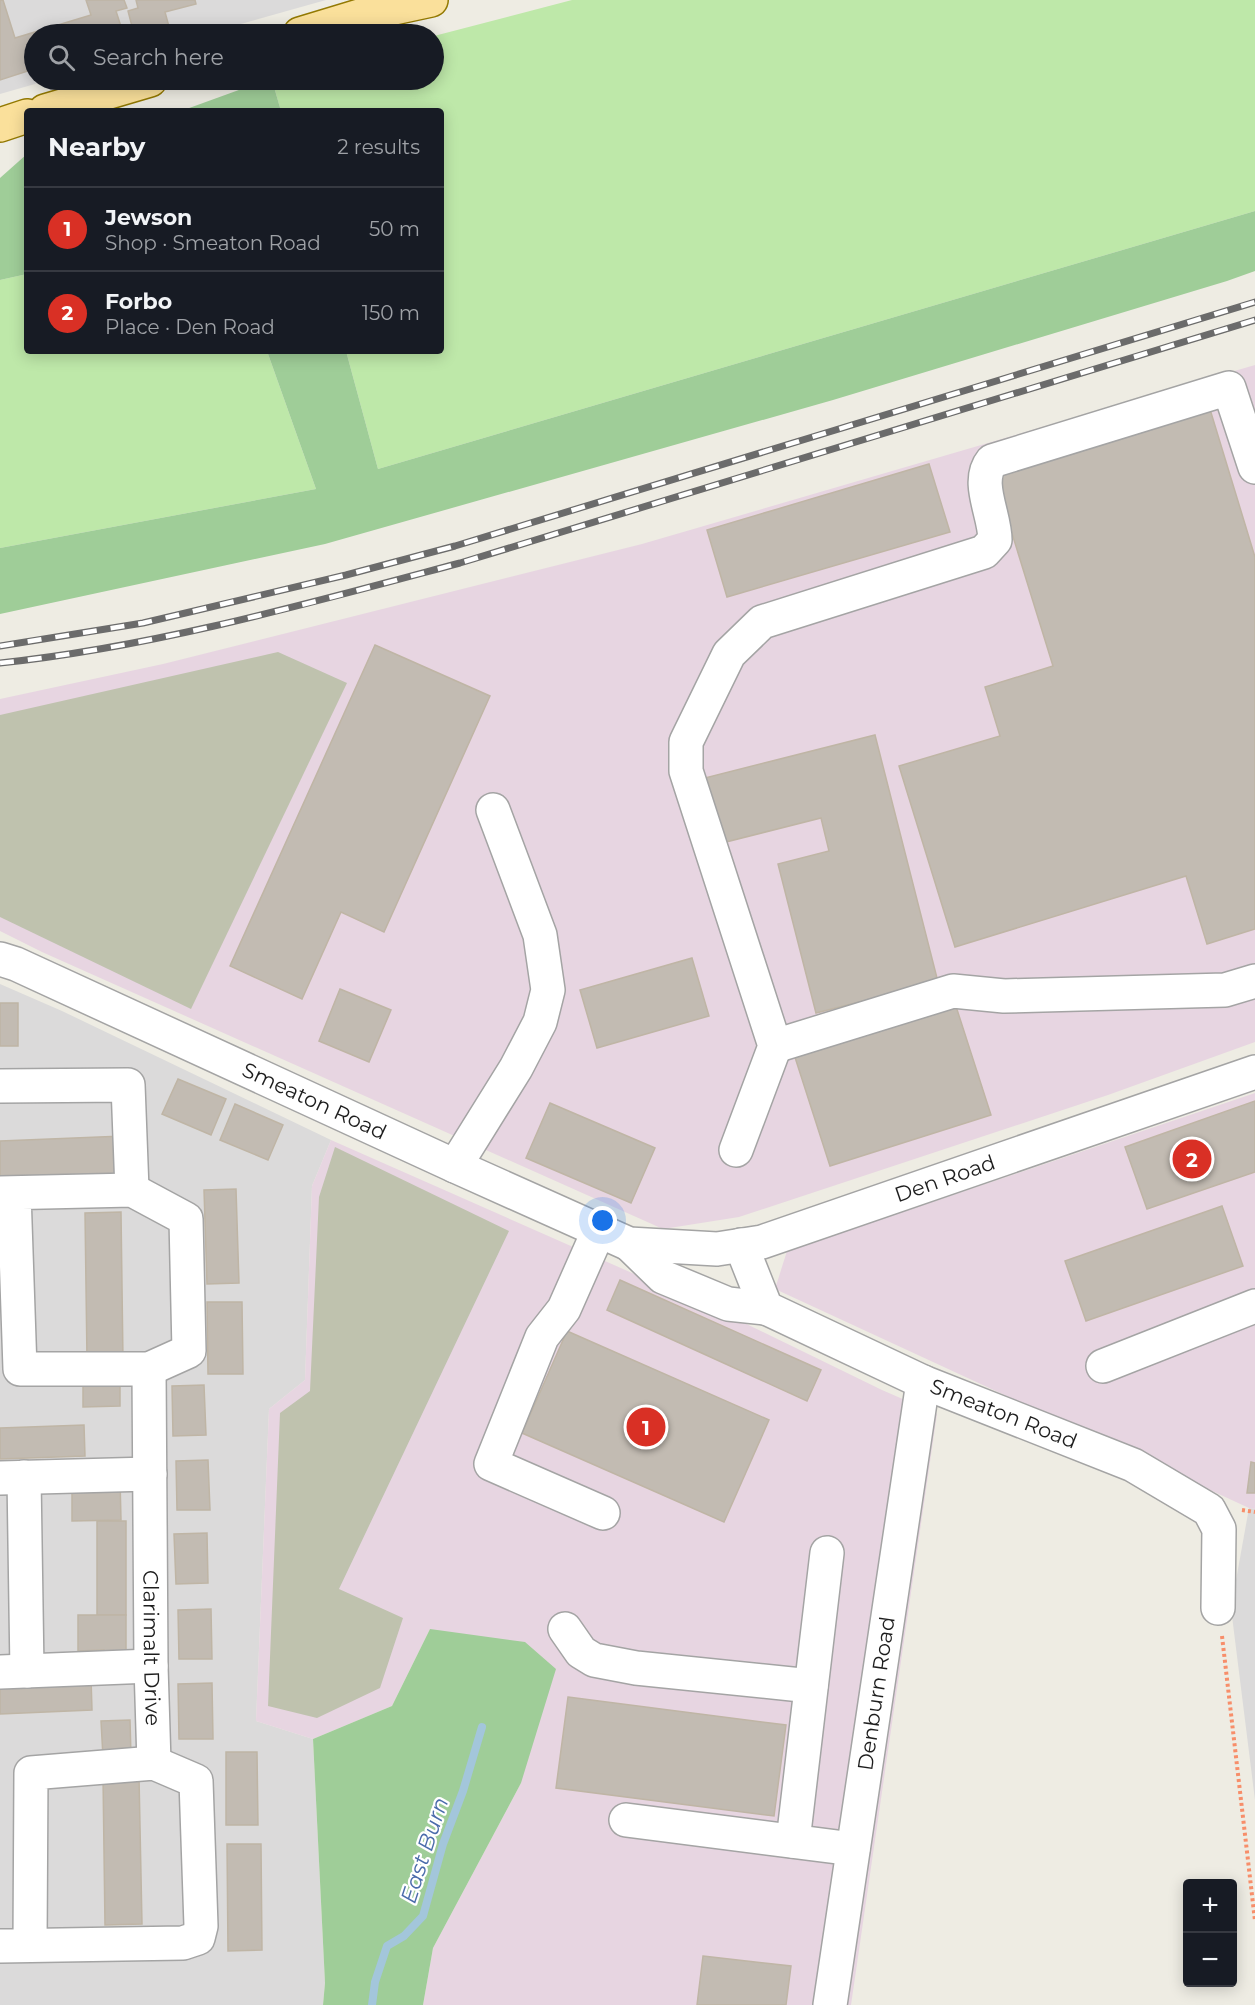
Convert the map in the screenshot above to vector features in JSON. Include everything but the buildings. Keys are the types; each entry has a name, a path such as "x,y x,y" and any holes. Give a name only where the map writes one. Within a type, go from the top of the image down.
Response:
{"main road":[{"path":"324,24 364,7 431,0"},
{"path":"55,108 116,90"},
{"path":"0,125 24,117"}],"street":[{"path":"735,1150 775,1046 686,771 686,742 729,654 762,622 984,552 995,540 995,528 984,480 986,469 992,461 1229,388 1255,466"},
{"path":"455,1166 516,1068 540,1022 548,990 540,935 493,810"},
{"name":"Smeaton Road","path":"0,958 27,968 629,1244 663,1276 729,1304 766,1308 923,1382 1133,1465 1209,1510 1219,1529 1218,1608"},
{"path":"775,1046 953,991 1004,996 1225,990 1255,981"},
{"name":"Den Road","path":"629,1244 717,1249 762,1242 1255,1072"},
{"path":"0,1086 128,1085 132,1190"},
{"path":"132,1190 186,1219 189,1351 149,1369 20,1369 7,1193 132,1190"},
{"path":"599,1230 564,1309 542,1337 491,1464 603,1513"},
{"path":"741,1245 766,1308"},
{"path":"1103,1366 1255,1306"},
{"name":"Clarimalt Drive","path":"149,1369 154,1763"},
{"name":"Denburn Road","path":"830,2005 923,1382"},
{"path":"150,1474 12,1477 14,1671 151,1666"},
{"path":"792,1841 827,1553"},
{"path":"565,1629 581,1652 594,1660 636,1668 812,1686"},
{"path":"154,1763 196,1781 201,1926 198,1938 183,1943 15,1946 31,1773 154,1763"},
{"path":"626,1820 853,1849"}],"path":[{"path":"1218,1608 1255,1921"}],"shaded area":[{"path":"0,0 326,0 241,24 24,24 24,87 0,94"},
{"path":"1255,365 1255,1042 1108,1095 739,1217 663,1229 42,952 0,931 0,699 163,664 642,544"},
{"path":"278,652 347,683 191,1009 0,917 0,715"},
{"path":"0,984 62,1011 331,1140 312,1186 305,1380 269,1409 256,1721 313,1739 325,1983 323,2005 0,2005"},
{"path":"1255,1093 1255,1509 775,1289 787,1251"},
{"path":"331,1140 734,1318 882,1390 937,1414 851,2005 423,2005 433,1948 521,1783 430,1629 392,1706 313,1739 256,1721 269,1409 305,1380 312,1186"},
{"path":"335,1147 509,1231 339,1589 403,1618 380,1688 317,1718 268,1706 280,1413 310,1391 319,1197"},
{"path":"1249,1508 1255,1509 1255,1800 1231,1608"}],"green space":[{"path":"572,0 1255,0 1255,211 378,469 347,354 444,354 444,108 280,108 275,90 444,90 444,33"},
{"path":"239,90 275,90 280,108 189,108"},
{"path":"24,157 24,275 0,280 0,178"},
{"path":"1255,211 1255,271 1227,281 833,400 325,544 0,614 0,548 316,489 268,354 347,354 378,469"},
{"path":"24,275 24,354 268,354 316,489 0,548 0,280"},
{"path":"430,1629 525,1642 556,1669 521,1783 433,1948 423,2005 323,2005 325,1983 313,1739 392,1706"}],"waterway":[{"name":"East Burn","path":"372,2005 375,1982 387,1946 404,1936 423,1916 443,1844 463,1791 482,1727"}],"railway":[{"path":"0,646 143,623 346,575 455,546 1255,302"},
{"path":"0,663 58,656 174,635 289,608 460,563 1255,320"}],"place":[{"name":"Forbo","path":"1192,1159"},
{"name":"Jewson","path":"646,1427"}]}
